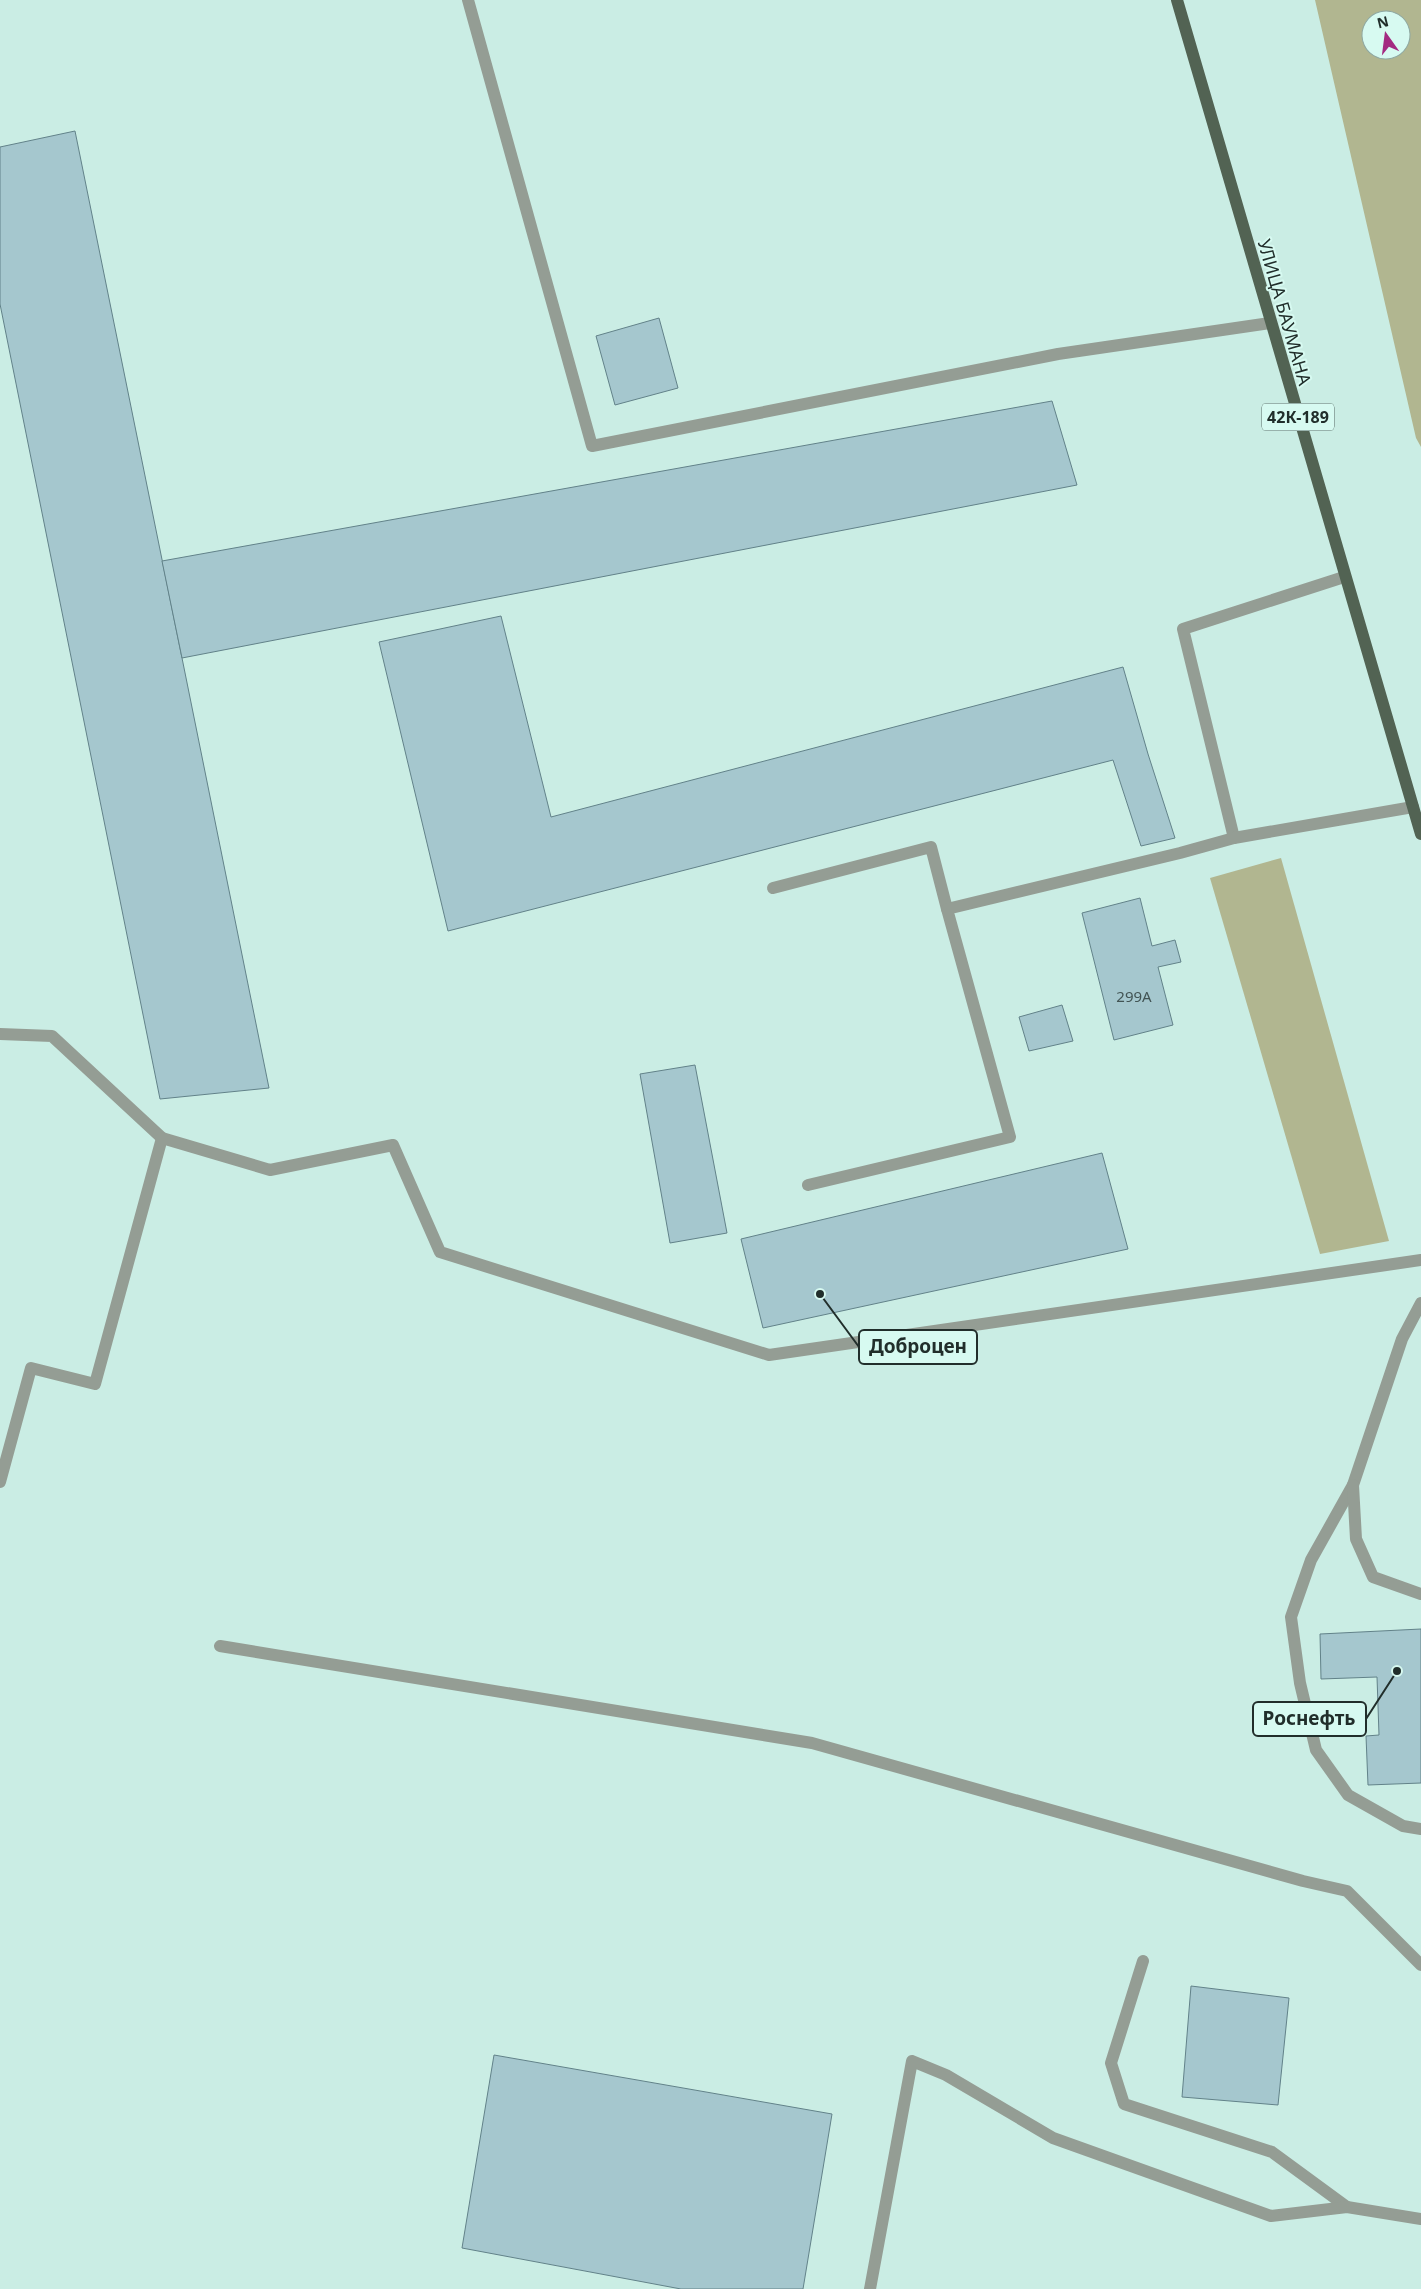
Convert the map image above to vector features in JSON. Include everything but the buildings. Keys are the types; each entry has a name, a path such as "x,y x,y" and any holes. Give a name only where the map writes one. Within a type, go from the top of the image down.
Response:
{"main road":[{"name":"УЛИЦА БАУМАНА","path":"1177,0 1344,577 1421,834"}],"street":[{"path":"468,0 592,446 1058,354 1270,323"},
{"path":"1234,838 1183,629 1344,577"},
{"path":"947,908 1180,853 1234,838 1413,807"},
{"path":"773,888 931,847 1010,1137 808,1185"},
{"path":"0,1034 52,1036 162,1138 270,1170 392,1145 440,1252 769,1355 1421,1260"},
{"path":"0,1482 31,1368 95,1384 162,1138"},
{"path":"1421,1303 1402,1339 1353,1485 1311,1560 1291,1617 1300,1683 1316,1750 1348,1795 1403,1826 1421,1828"},
{"path":"1353,1485 1356,1539 1372,1577 1421,1594"},
{"path":"220,1646 812,1743 1303,1881 1347,1891 1421,1965"},
{"path":"1143,1961 1112,2063 1124,2104 1272,2152 1347,2207"},
{"path":"870,2289 912,2061 946,2075 1053,2138 1271,2216 1347,2207 1421,2219"}],"green space":[{"path":"1315,0 1421,0 1421,447 1416,438"},
{"path":"1281,858 1389,1241 1320,1254 1210,878"}],"place":[{"name":"Доброцен","path":"820,1294"},
{"name":"Роснефть","path":"1397,1671"}]}
